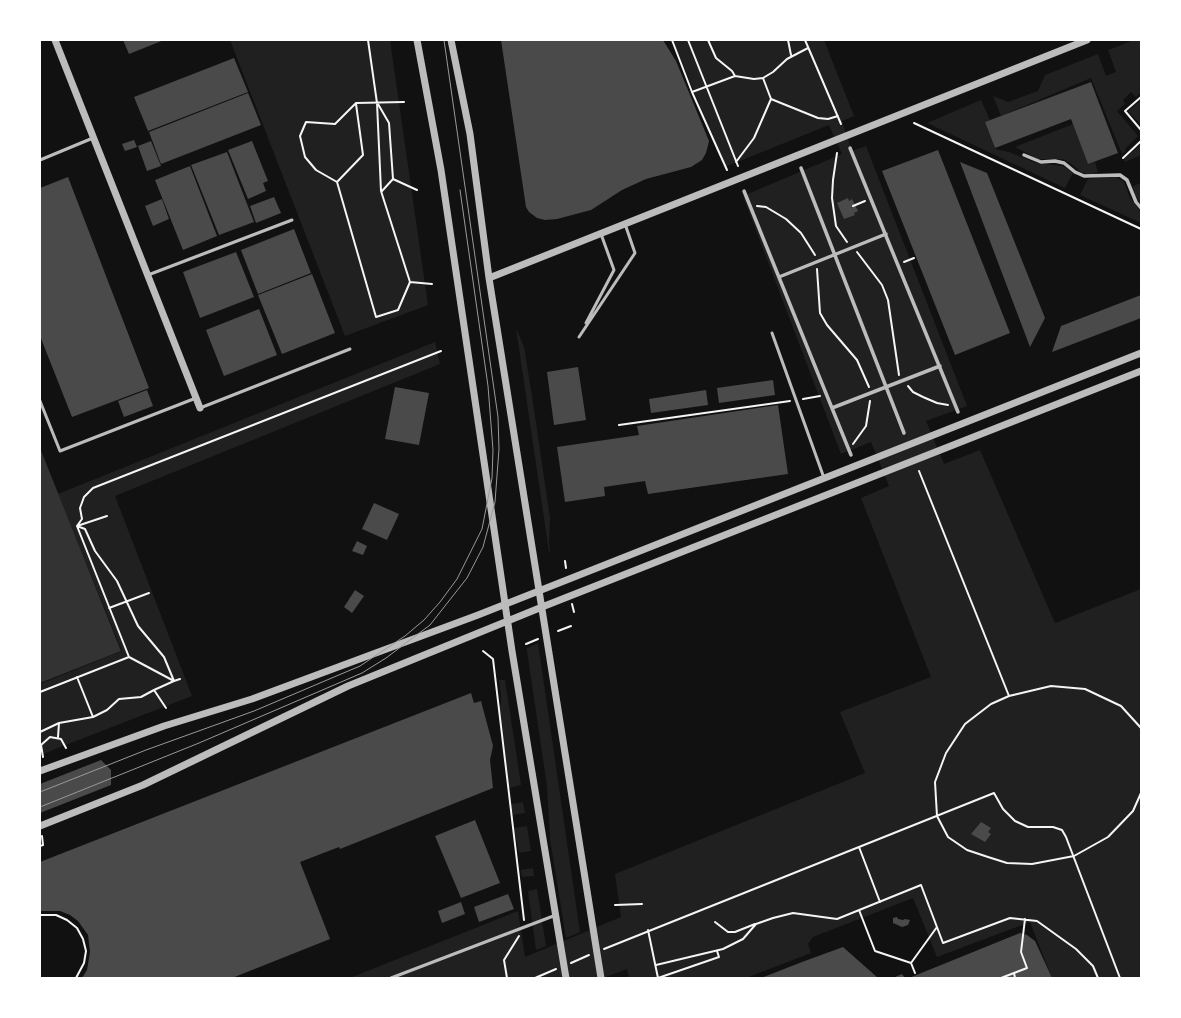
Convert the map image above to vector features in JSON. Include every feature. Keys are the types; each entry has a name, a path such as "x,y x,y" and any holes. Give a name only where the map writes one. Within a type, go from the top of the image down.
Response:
{"street":[{"path":"55,40 200,408"},
{"path":"416,40 441,170 505,604 566,978"},
{"path":"451,40 470,134 490,278 601,978"},
{"path":"490,278 1087,40"},
{"path":"850,148 872,198 958,412"},
{"path":"1024,155 1041,162 1055,161 1064,163 1075,172 1084,176 1120,175 1127,180 1136,202 1141,208"},
{"path":"800,168 904,433"},
{"path":"744,191 851,455"},
{"path":"779,277 886,234"},
{"path":"40,771 164,726 252,699 505,604 1141,352"},
{"path":"832,408 940,366"},
{"path":"40,826 143,784 348,686 542,607 1141,371"}],"lane":[{"path":"40,160 93,138"},
{"path":"148,276 292,220"},
{"path":"601,234 614,270 579,337 635,253 625,224"},
{"path":"772,333 824,478"},
{"path":"200,408 350,350"},
{"path":"40,401 60,451 196,398"},
{"path":"391,978 556,915"}],"path":[{"path":"368,40 377,103 381,191 410,282 398,310 376,317 337,182 316,170 305,157 300,136 306,122 335,124 356,103 377,103 404,102"},
{"path":"672,40 692,92 727,170"},
{"path":"688,40 738,166"},
{"path":"708,40 716,58 732,71 735,76"},
{"path":"788,40 791,55"},
{"path":"805,40 842,124"},
{"path":"692,92 735,76 754,79 763,78 773,72 791,55 808,48"},
{"path":"736,162 754,138 771,99 763,78"},
{"path":"1141,97 1125,112 1141,130"},
{"path":"771,99 818,118 828,119 838,116"},
{"path":"337,182 363,155 356,103"},
{"path":"377,103 389,123 393,179 381,191"},
{"path":"914,123 1141,229"},
{"path":"1123,158 1141,141"},
{"path":"837,153 832,180 832,198 836,226 844,239 853,247 882,285 888,300 899,376 913,392 937,404 955,404"},
{"path":"393,179 417,190"},
{"path":"853,206 872,198"},
{"path":"750,205 766,207 786,219 800,233 815,254 818,262 816,272 820,313 827,324 857,360 869,384 870,393 866,426 855,443 848,447"},
{"path":"898,264 914,258"},
{"path":"410,282 432,284"},
{"path":"77,526 82,519 80,508 84,497 93,488 441,351"},
{"path":"619,425 827,395"},
{"path":"919,471 1009,696"},
{"path":"77,526 108,516"},
{"path":"77,526 85,529 95,551 117,581 138,626 164,657 174,681"},
{"path":"77,526 129,658 174,681"},
{"path":"565,561 566,568"},
{"path":"109,608 149,593"},
{"path":"572,604 574,612"},
{"path":"558,631 571,626"},
{"path":"526,644 538,639"},
{"path":"483,651 493,659 525,926 504,960 507,978"},
{"path":"40,692 129,658"},
{"path":"77,677 93,717"},
{"path":"40,732 59,723 93,717 107,710 119,699 141,696 180,679"},
{"path":"1141,728 1121,706 1085,689 1050,686 1009,696 991,704 965,724 946,753 935,782 937,816 948,837 966,850 1007,863 1032,864 1074,856 1108,837 1133,811 1141,793"},
{"path":"154,690 166,708"},
{"path":"58,737 59,723"},
{"path":"42,756 40,750 46,739 58,737 64,742 66,748"},
{"path":"717,951 719,957 658,978 648,930 994,793 1003,809 1015,821 1028,827 1053,827 1062,830 1074,856 1120,978"},
{"path":"40,846 43,845 42,836"},
{"path":"859,847 880,902"},
{"path":"716,922 728,932 734,932 793,913 836,919 921,885 943,943 1010,918 1025,918 1038,921 1076,949 1093,966 1098,978"},
{"path":"615,904 642,904"},
{"path":"859,910 875,951 911,963"},
{"path":"40,915 56,915 67,920 77,928 83,939 86,951 84,964 76,978"},
{"path":"1001,978 1027,968 1021,952 1025,918"},
{"path":"656,965 717,951 743,939 756,924"},
{"path":"911,963 937,927"},
{"path":"911,963 914,973"},
{"path":"1014,973 1015,978"}],"shaded area":[{"path":"230,40 390,40 428,305 345,336"},
{"path":"673,40 824,40 854,116 842,121 852,151 866,146 967,406 926,421 944,464 980,450 1055,623 1141,589 1141,978 1052,978 1030,922 937,957 913,898 813,937 808,944 811,953 746,978 629,978 627,969 603,978 350,978 518,911 525,957 621,917 615,874 865,773 840,712 931,677 861,498 889,486 871,442 841,454 743,196 842,154 829,125 725,167"},
{"path":"1134,40 1141,40 1141,92 1136,97 1131,92 1123,100 1125,104 1117,111 1138,136 1122,154 1091,78 1001,116 993,96 1008,102 1038,91 1045,75 1098,54 1106,76 1116,72 1108,50"},
{"path":"981,100 990,120 985,122 995,149 1009,152 1036,163 1063,166 1073,173 1065,188 927,123"},
{"path":"1141,100 1141,125 1128,111"},
{"path":"1073,124 1088,164 1095,162 1098,172 1090,175 1081,172 1063,159 1038,159 1015,147"},
{"path":"1141,144 1141,155 1125,162 1124,159"},
{"path":"1115,176 1124,182 1130,198 1141,212 1141,223 1080,195 1088,179"},
{"path":"1141,183 1141,204 1135,195 1133,186"},
{"path":"516,328 524,347 532,396 550,518 550,552 549,552"},
{"path":"435,342 440,364 115,496 192,696 40,755 40,684 122,651 58,494"},
{"path":"40,448 121,651 40,683"},
{"path":"538,643 580,932 566,938 550,839 547,786 527,651 527,648"},
{"path":"499,680 505,680 521,785 509,788 499,706 501,705 501,696"},
{"path":"523,802 525,813 513,815 511,804"},
{"path":"527,826 531,851 519,853 514,828"},
{"path":"533,868 534,876 522,877 521,870"},
{"path":"537,889 546,946 536,950 528,891"}],"building":[{"path":"123,40 164,40 129,54"},
{"path":"501,40 663,40 676,61 709,141 706,153 702,160 691,167 646,179 622,190 591,210 557,219 545,220 537,218 529,212 526,207"},
{"path":"234,58 248,92 148,131 134,97"},
{"path":"1091,82 1118,153 1088,164 1071,119 995,148 985,122"},
{"path":"248,93 261,125 161,164 149,132"},
{"path":"134,140 137,147 125,151 122,144"},
{"path":"151,141 161,166 147,171 138,146"},
{"path":"252,141 268,181 263,183 266,191 248,199 228,150"},
{"path":"938,150 1010,333 955,355 882,171"},
{"path":"227,152 254,222 219,235 191,165"},
{"path":"960,162 987,173 1045,318 1030,347"},
{"path":"190,166 217,236 183,250 155,180"},
{"path":"68,177 149,388 72,417 40,336 40,188"},
{"path":"274,197 281,213 256,223 250,206"},
{"path":"848,198 849,201 852,199 858,211 854,213 855,215 844,219 837,203"},
{"path":"162,199 169,219 153,226 145,206"},
{"path":"294,229 311,273 258,294 241,250"},
{"path":"236,252 254,297 200,318 183,272"},
{"path":"312,274 335,333 282,354 258,295"},
{"path":"1141,295 1141,318 1052,352 1061,326"},
{"path":"259,309 277,355 224,376 206,330"},
{"path":"578,367 586,420 554,425 547,372"},
{"path":"773,380 775,395 719,403 717,388"},
{"path":"395,387 429,393 419,445 385,439"},
{"path":"147,390 153,406 124,417 118,401"},
{"path":"706,390 708,405 651,413 649,399"},
{"path":"778,405 788,474 648,494 645,481 604,487 605,496 565,502 557,447 639,435 637,426"},
{"path":"374,503 399,514 387,540 362,529"},
{"path":"357,541 367,546 363,555 352,551"},
{"path":"355,590 364,596 352,613 344,607"},
{"path":"471,693 474,703 481,701 493,746 490,760 493,788 340,849 339,847 300,862 330,939 232,978 82,978 87,970 90,952 88,935 78,921 70,915 60,911 40,911 40,862"},
{"path":"101,760 111,770 111,785 40,813 40,784"},
{"path":"475,820 500,883 461,898 435,836"},
{"path":"981,822 991,828 988,832 991,834 985,842 971,834"},
{"path":"508,894 514,909 479,922 474,907"},
{"path":"461,902 465,914 442,923 438,911"},
{"path":"897,917 898,919 910,920 908,925 902,927 893,923 893,918"},
{"path":"1020,933 1027,935 1035,941 1052,978 909,978"},
{"path":"843,947 878,978 761,978 802,962"},
{"path":"902,974 905,978 893,978"}],"tram line":[{"path":"40,807 199,743 362,673 386,658 430,625 467,578 483,547 495,502 499,449 498,417 444,40"},
{"path":"40,792 146,750 254,711 360,666 405,636 424,620 457,579 482,529 492,478 493,450 488,386 460,190"}]}
